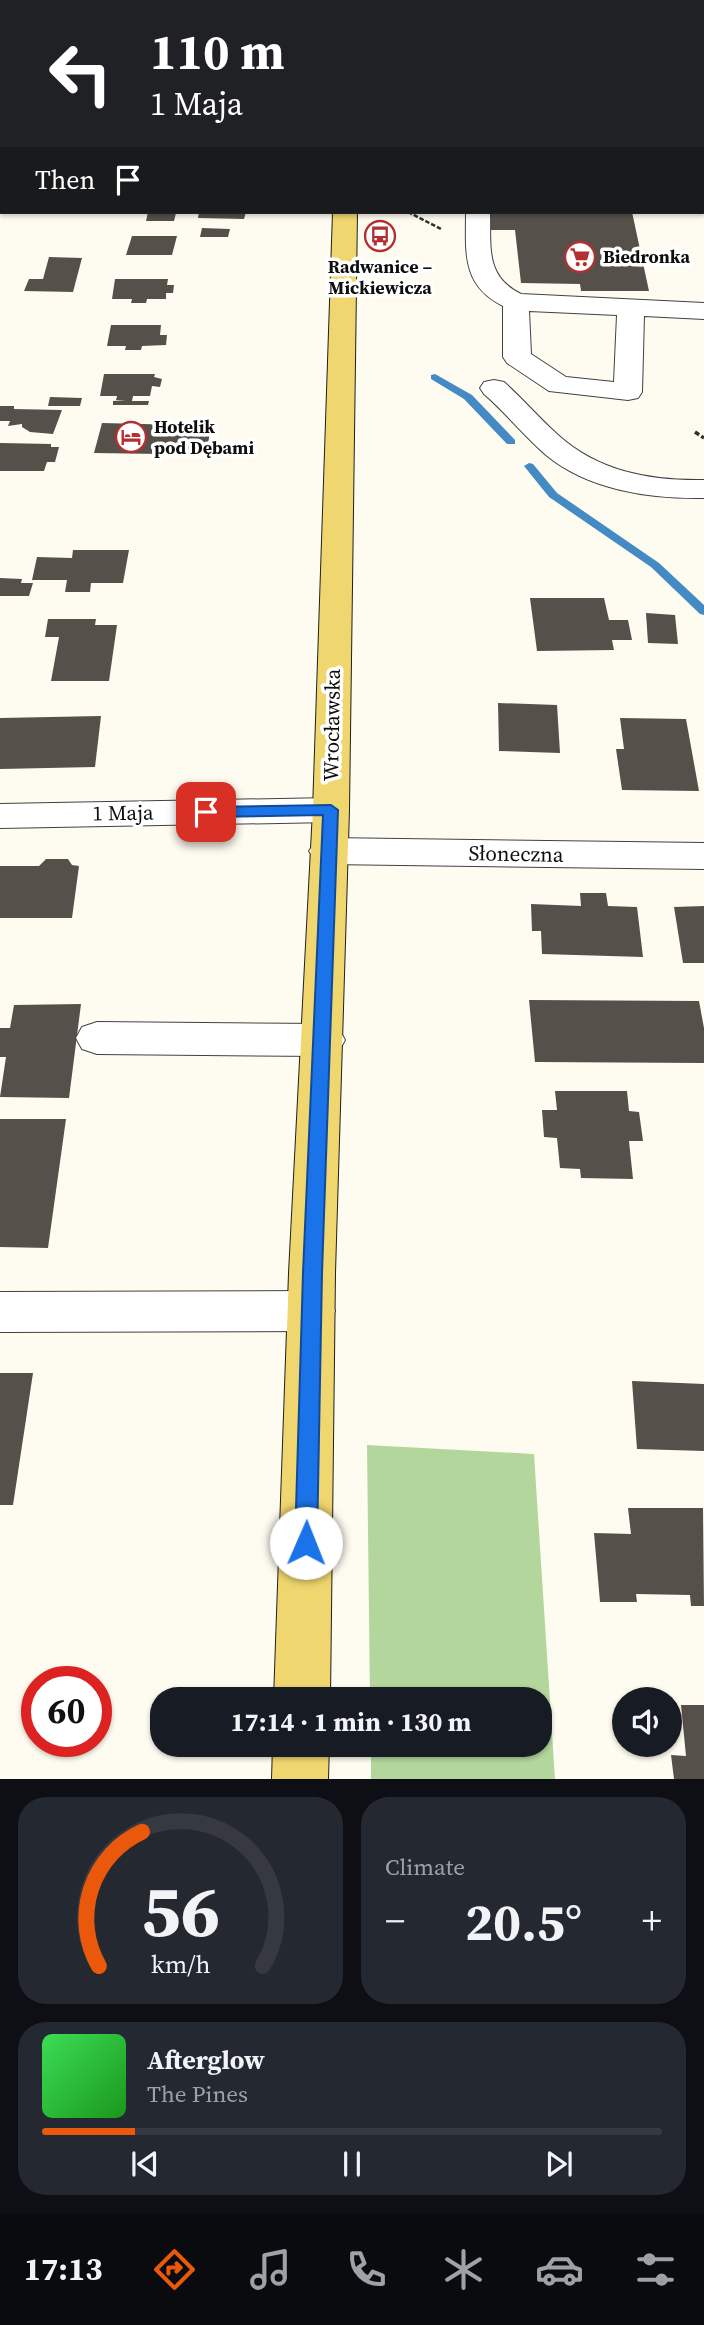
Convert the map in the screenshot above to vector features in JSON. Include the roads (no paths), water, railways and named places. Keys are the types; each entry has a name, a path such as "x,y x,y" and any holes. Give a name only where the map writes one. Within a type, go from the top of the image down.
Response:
{"main road":[{"name":"Wrocławska","path":"302,1687 311,1311 324,1040 331,810 345,214"},
{"path":"300,1779 301,1757"}],"street":[{"path":"478,214 480,260 485,277 493,288 516,302 704,311"},
{"path":"516,302 517,357 559,385 628,392 631,308"},
{"path":"494,388 570,458 597,471 660,487 704,489"},
{"name":"1 Maja","path":"0,816 331,810"},
{"name":"Słoneczna","path":"328,851 704,856"},
{"path":"97,1038 324,1040"},
{"path":"0,1312 311,1311"}],"waterway":[{"path":"435,377 468,397 511,442"},
{"path":"529,466 553,495 655,565 704,611"}],"place":[{"name":"Radwanice – Mickiewicza","path":"380,236"},
{"name":"Biedronka","path":"580,257"},
{"name":"Hotelik pod Dębami","path":"131,437"}]}
